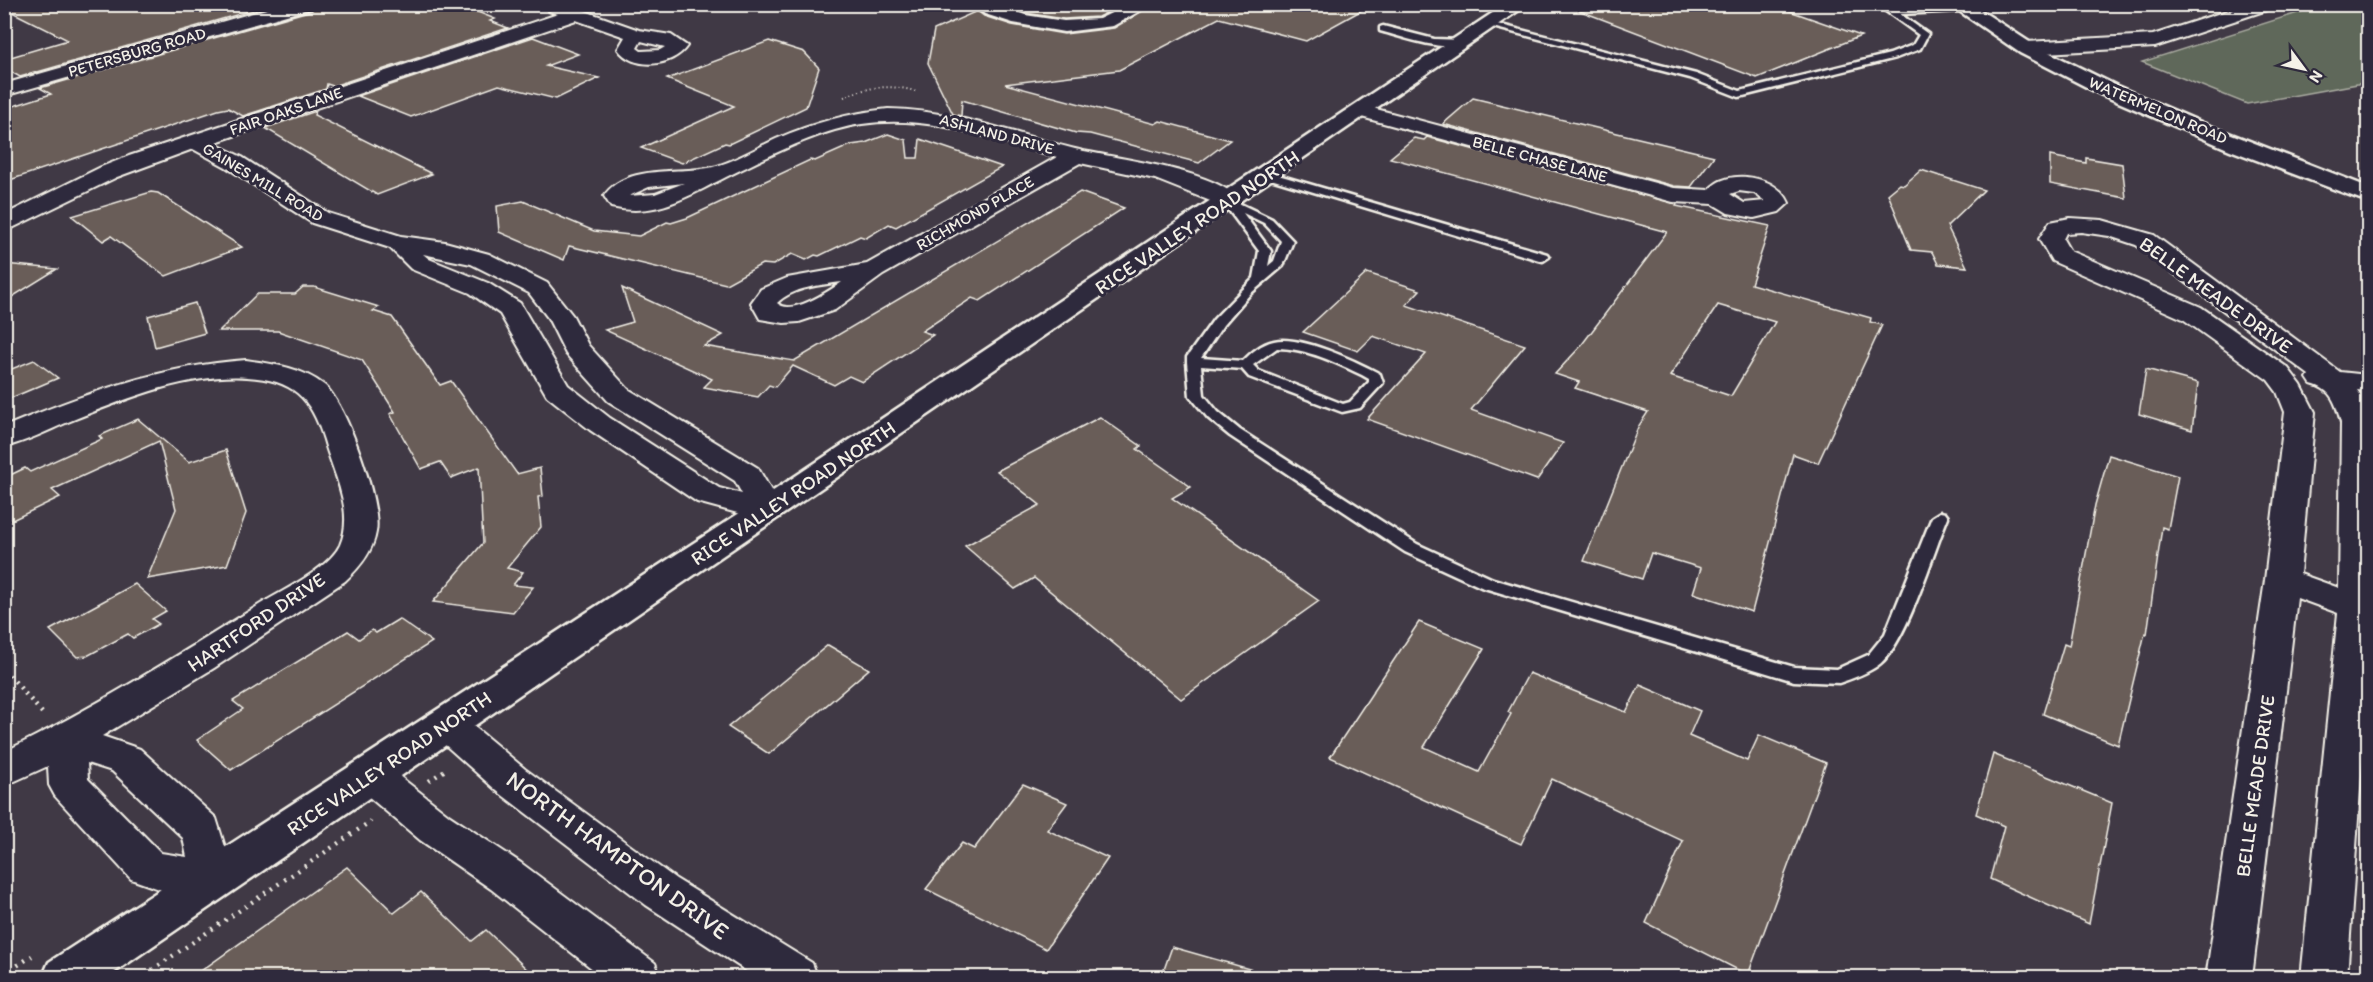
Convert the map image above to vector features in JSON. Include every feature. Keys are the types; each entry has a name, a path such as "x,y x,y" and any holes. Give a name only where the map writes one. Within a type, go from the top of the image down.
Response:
{"street":[{"name":"PETERSBURG ROAD","path":"4,90 305,4"},
{"path":"548,4 636,35"},
{"path":"979,4 1026,20 1069,27 1093,26 1113,20 1144,4"},
{"name":"RICE VALLEY ROAD NORTH","path":"66,978 1268,175 1518,4"},
{"path":"2026,48 2115,45 2155,41 2267,4"},
{"name":"WATERMELON ROAD","path":"1960,6 2026,48 2078,75 2169,116 2368,195"},
{"name":"FAIR OAKS LANE","path":"4,225 109,172 576,14"},
{"name":"ASHLAND DRIVE","path":"717,173 861,108 912,105 944,118 1076,156 1106,174 1190,199 1228,201"},
{"name":"BELLE CHASE LANE","path":"1361,111 1673,195 1719,197"},
{"name":"GAINES MILL ROAD","path":"196,142 234,162 320,218 398,243 445,249 480,259 538,288 560,315 576,348 618,395 747,475 767,511"},
{"name":"RICHMOND PLACE","path":"874,270 1076,156"},
{"name":"BELLE MEADE DRIVE","path":"2237,974 2300,412 2291,391 2278,374 2192,313 2061,256 2051,239 2058,227 2083,224 2116,229 2145,240 2332,379 2350,400 2356,423 2362,608 2324,978"},
{"name":"GAINES MILL ROAD","path":"398,243 420,264 479,288 511,309 557,390 600,424 708,495 767,511"},
{"name":"HARTFORD DRIVE","path":"4,438 72,409 158,381 238,369 272,371 298,379 315,391 326,407 361,504 362,528 349,556 317,585 190,667 66,740 4,770"},
{"path":"2278,374 2368,383"},
{"path":"2282,580 2362,608"},
{"name":"NORTH HAMPTON DRIVE","path":"446,724 511,780 661,892 796,978"},
{"path":"66,740 126,760 201,830 214,879 162,872 146,866 69,785 66,740"},
{"path":"370,775 435,828 506,876 639,978"}],"lane":[{"path":"1489,25 1693,76 1739,94 1893,56 1917,47 1924,34 1880,4"},
{"path":"1891,12 1960,6"},
{"path":"1394,22 1445,35 1462,43"},
{"path":"1383,29 1434,42 1462,43"},
{"path":"1268,175 1543,257"},
{"path":"1228,201 1266,251 1260,278"},
{"path":"1228,201 1268,221 1287,241 1280,263 1260,278 1218,322 1194,357 1197,396 1213,415 1235,433 1411,548 1487,583 1794,674 1839,676 1874,660 1892,636 1940,517"},
{"path":"1194,362 1246,365 1267,347 1278,343 1293,345 1364,370 1375,377 1376,383 1355,405 1342,408 1254,374 1246,365"}],"path":[{"path":"4,669 66,740"}],"green space":[{"path":"2323,5 2368,5 2368,82 2247,104 2142,62"}],"building":[{"path":"4,4 274,4 20,77 4,68 4,59 68,40 4,8"},
{"path":"315,4 458,4 495,19 490,21 508,28 333,86 327,84 326,89 243,116 228,108 218,110 4,182 4,109 51,94 40,88 312,10"},
{"path":"1003,4 1124,4 1098,17 1064,19 1026,13"},
{"path":"1154,4 1373,4 1306,41 1219,18 1119,70 1005,84 1155,124 1160,121 1230,140 1199,163 1090,134 1076,133 962,100 961,116 953,114 928,63 934,30 977,11 984,16 1012,25 1064,34 1114,28"},
{"path":"1571,4 1770,4 1861,36 1757,78 1570,7"},
{"path":"533,37 578,54 546,66 599,78 556,99 499,85 411,117 358,96"},
{"path":"769,41 804,52 819,68 806,107 729,144 725,143 682,163 641,148 734,106 667,79"},
{"path":"1473,98 1714,156 1691,187 1674,186 1443,124"},
{"path":"316,111 314,115 432,174 377,195 265,128"},
{"path":"888,134 906,140 908,158 918,158 920,139 1002,167 896,227 889,224 866,238 860,236 806,260 792,254 773,265 762,264 726,284 569,246 564,260 499,232 497,206 523,201 594,231 639,236 667,222 687,218 810,160 815,161 851,145 865,143"},
{"path":"1427,137 1677,204 1676,206 1770,226 1751,284 1871,318 1870,322 1882,325 1818,463 1793,454 1752,612 1693,593 1701,568 1651,553 1642,579 1584,561 1638,427 1648,412 1575,388 1579,382 1555,374 1580,347 1667,232 1390,158 1414,138 1424,140","holes":["1718,305 1775,322 1731,396 1670,376"]},
{"path":"2050,156 2086,163 2086,158 2122,164 2126,198 2050,184"},
{"path":"1921,170 1984,190 1947,226 1967,267 1938,264 1932,252 1911,250 1888,194 1900,184 1904,185"},
{"path":"151,192 158,193 242,247 166,276 111,236 103,241 72,216"},
{"path":"1080,192 1124,208 980,301 972,298 922,331 933,335 862,382 849,376 834,385 793,366 775,387 769,385 758,397 704,387 712,379 605,330 633,322 622,288 723,335 704,346 794,361"},
{"path":"4,264 57,269 4,302"},
{"path":"1367,273 1420,290 1406,305 1525,345 1471,410 1563,443 1537,480 1367,419 1426,354 1373,336 1358,351 1303,332"},
{"path":"303,287 314,287 379,307 373,311 392,317 440,385 451,381 517,474 540,468 543,496 538,497 541,527 507,568 523,572 513,585 533,587 513,612 433,602 483,543 479,467 451,478 440,462 421,469 390,414 395,412 362,360 278,331 219,331 257,294 295,294"},
{"path":"195,303 205,333 155,347 148,316"},
{"path":"34,360 58,378 4,401 4,372"},
{"path":"2146,369 2198,383 2192,430 2139,414"},
{"path":"1100,417 1141,446 1137,449 1191,487 1172,498 1319,601 1181,699 1034,578 1015,589 965,546 1040,505 997,471"},
{"path":"138,419 189,462 226,450 246,513 227,565 147,579 176,509 159,441 52,490 60,497 4,524 4,478 25,468 30,472 102,439 99,436"},
{"path":"2109,455 2178,476 2168,529 2162,527 2147,634 2145,633 2118,745 2043,714 2064,644 2069,646 2095,505"},
{"path":"135,584 166,611 152,619 159,624 133,638 128,634 87,656 77,657 50,630"},
{"path":"399,619 432,642 231,770 197,740 243,709 233,701 348,631 359,639 372,630 376,633"},
{"path":"1419,622 1484,649 1424,747 1479,772 1511,714 1508,712 1529,673 1626,712 1640,685 1700,711 1689,736 1747,761 1759,735 1826,763 1748,975 1646,923 1683,841 1552,779 1521,844 1330,757"},
{"path":"828,645 869,669 769,754 728,727"},
{"path":"1993,754 2112,803 2089,924 1990,879 2004,826 1976,814"},
{"path":"1023,784 1067,803 1047,830 1108,858 1046,949 926,889 962,843 974,849"},
{"path":"347,867 394,913 421,892 472,941 486,930 536,978 191,978"},
{"path":"1172,947 1253,970 1252,978 1161,978"}]}
